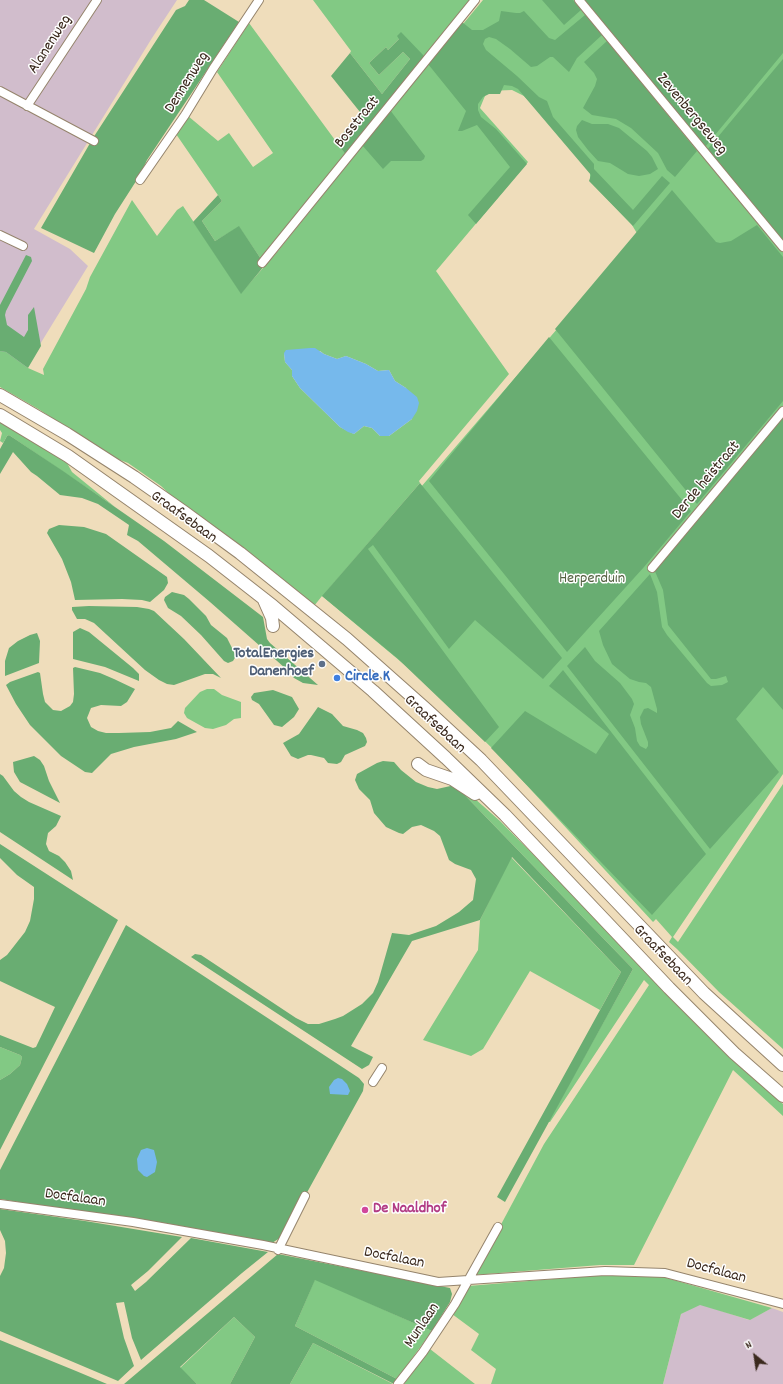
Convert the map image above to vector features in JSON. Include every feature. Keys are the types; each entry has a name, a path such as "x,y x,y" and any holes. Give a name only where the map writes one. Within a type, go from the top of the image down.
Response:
{"main road":[{"name":"Graafsebaan","path":"0,395 73,438 134,477 184,512 246,558 347,639 481,760 704,993 783,1065"},
{"name":"Graafsebaan","path":"0,415 68,456 176,532 262,598 374,691 505,814 669,988 734,1053 783,1096"},
{"path":"262,598 270,612 273,626"},
{"path":"418,764 426,770 452,779 465,786 505,814"}],"street":[{"name":"Alanenweg","path":"28,106 97,0"},
{"name":"Dennenweg","path":"140,180 185,115 259,0"},
{"name":"Bosstraat","path":"262,263 475,0"},
{"name":"Zevenbergseweg","path":"579,0 783,247"},
{"path":"0,91 94,142"},
{"path":"0,235 23,246"},
{"name":"Derde heistraat","path":"652,568 783,411"},
{"path":"373,1082 382,1068"},
{"path":"278,1250 306,1196"},
{"name":"Docfalaan","path":"0,1204 133,1222 263,1245 278,1250 438,1282 605,1271 665,1273 783,1304"},
{"name":"Munlaan","path":"398,1384 423,1352 468,1281 498,1227"}],"shaded area":[{"path":"0,0 177,0 34,229 70,249 88,266 23,372 0,356"},
{"path":"700,1304 749,1320 772,1308 783,1312 783,1384 663,1384 681,1314"}],"green space":[{"path":"189,0 204,0 239,22 147,160 140,175 115,214 94,253 41,228 93,138 176,10 185,6"},
{"path":"313,0 472,0 425,57 399,39 388,50 386,47 369,63 379,75 403,52 410,59 382,94 350,53 351,51"},
{"name":"Herperduin","path":"483,0 783,0 783,774 673,937 678,942 783,784 783,1049 719,992 669,942 672,937 656,919 653,922 497,753 418,676 322,596 314,606 180,504 161,486 128,463 107,455 40,410 0,387 0,351 6,352 28,368 44,375 43,369 86,289 90,277 132,200 157,236 177,210 183,206 241,293 278,251 428,64 429,65","holes":["512,90 524,96 590,167 590,181 632,225 638,235 334,588 326,592 420,483 419,481 509,374 436,271 528,162 480,108 487,91","320,351 337,359 346,356 366,364 378,371 389,370 395,381 406,388 412,419 389,436 380,436 372,428 364,426 354,434 340,427 300,388 292,376 292,370 285,362 284,353"]},
{"path":"542,0 573,0 581,10 564,25"},
{"path":"584,0 783,0 783,53 705,147"},
{"path":"501,11 520,13 524,11 549,38 555,40 585,15 602,35 577,58 569,72 553,57 550,57 537,66 531,67 496,39 489,37 485,39 483,44 486,50 539,97 547,101 553,117 594,164 594,169 633,210 662,176 670,183 633,226 589,181 591,175 518,89 512,86 504,85 500,94 489,94 483,97 478,104 478,110 481,117 496,129 527,164 476,224 468,215 510,167 477,125 462,131 458,131 466,111 428,64 462,22 472,30 483,30 499,21"},
{"path":"249,23 346,155 261,259 239,227 215,241 202,221 222,201 176,134 188,116 218,141 229,133 253,167 273,153 217,72"},
{"path":"401,32 425,57 346,155 336,142 360,112 331,76 350,53 382,94 410,59 403,52 379,75 369,63 386,47 388,50 399,39 397,36"},
{"path":"607,41 697,151 675,177 667,170 658,153 631,128 616,119 592,115 583,108 595,86 597,79 594,73 584,62"},
{"path":"783,59 783,242 707,150"},
{"path":"390,110 425,156 421,161 391,161 383,169 362,145"},
{"path":"582,120 592,124 608,124 619,128 647,151 658,169 650,174 639,176 628,174 610,163 598,161 578,137 576,130 577,126"},
{"path":"672,190 716,242 720,243 731,241 757,225 783,257 783,401 697,504 555,329"},
{"path":"218,195 222,201 202,221 215,241 239,226 265,265 241,294 193,222"},
{"path":"26,255 31,257 32,261 5,315 7,325 24,337 28,330 28,315 34,307 41,346 28,368 6,352 0,351 0,305"},
{"path":"549,337 691,511 644,567 567,652 429,481"},
{"path":"783,415 783,710 763,687 736,719 779,772 710,849 567,666 585,647 595,661 620,683 634,704 630,715 635,728 637,741 640,746 646,749 648,742 640,717 644,709 648,708 657,713 651,687 646,683 630,679 612,664 603,645 599,631 650,574 657,592 662,627 667,635 707,683 711,686 722,685 728,682 726,676 711,679 668,625 663,590 654,569"},
{"path":"0,420 67,463 72,472 115,507 9,435 3,443 0,441 2,433 0,430"},
{"path":"9,435 164,541 263,617 267,639 270,643 318,685 303,683 294,678 285,668 210,602 138,541 127,535 129,525 98,504 82,498 60,495 31,472 13,452 0,474 0,449"},
{"path":"420,483 562,658 543,679 475,620 449,649 373,545 368,549 499,727 485,742 397,658 322,596"},
{"path":"59,525 84,527 106,534 167,577 168,583 164,590 150,602 122,599 75,600 71,582 62,559 47,533 49,529"},
{"path":"172,592 184,595 189,599 206,616 211,625 227,638 236,656 233,661 228,663 224,661 201,635 181,616 168,608 164,600 165,597"},
{"path":"72,607 137,607 154,611 184,639 221,678 213,674 205,674 174,685 167,684 159,680 145,670 94,623 85,619 77,619"},
{"path":"80,628 89,632 133,668 139,674 139,681 105,667 73,659 73,632"},
{"path":"37,633 40,641 39,663 5,676 5,661 9,648 18,641"},
{"path":"75,667 100,673 135,689 127,702 121,706 101,705 91,708 87,718 91,727 98,731 106,733 150,732 171,728 178,721 197,732 176,739 134,747 111,754 92,773 85,772 61,756 30,725 16,704 6,685 10,682 38,672 40,673 45,702 53,710 61,711 70,706 73,702 73,668"},
{"path":"563,670 706,854 652,915 491,748 525,711 596,754 609,734 549,686"},
{"path":"207,689 214,689 222,695 241,702 241,718 234,719 226,725 213,729 205,728 187,718 184,713 185,708 200,692"},
{"path":"273,690 292,697 299,709 294,717 282,727 274,725 259,704 252,700 251,697 254,693"},
{"path":"318,707 332,714 343,726 363,733 367,742 365,746 345,755 341,762 337,764 328,763 324,758 311,755 298,759 291,756 283,743 299,734"},
{"path":"34,756 40,760 44,766 49,781 60,803 20,782 14,772 13,762"},
{"path":"383,761 394,762 401,770 416,782 428,787 437,789 455,785 633,969 505,1202 497,1197 621,972 512,857 480,920 412,941 351,1046 373,1057 369,1065 362,1069 191,957 195,954 201,955 296,1018 308,1024 319,1024 343,1016 362,1004 373,993 378,982 392,933 409,935 436,926 459,912 473,900 476,879 471,870 449,860 440,836 434,831 421,825 412,827 403,834 399,833 386,827 374,813 370,800 359,789 355,780 357,774"},
{"path":"0,774 21,797 61,816 56,826 48,833 46,844 49,851 59,856 65,862 71,871 73,880 0,832"},
{"path":"455,785 465,790 500,821 755,1079 783,1104 783,1116 733,1070 634,1265 600,1265 474,1275 544,1144 649,985 644,980 550,1122 548,1122 633,969"},
{"path":"0,844 118,920 0,1150 0,1080 20,1065 22,1057 0,1047 0,1035 33,1048 36,1047 55,1007 0,981 0,960 7,955 25,932 30,921 34,899 34,887 17,875 0,858"},
{"path":"511,857 621,972 600,1010 530,971 483,1049 471,1056 423,1040 478,950 480,920"},
{"path":"126,925 359,1078 364,1084 363,1091 283,1236 272,1243 0,1199 0,1170"},
{"path":"0,1047 22,1057 20,1065 0,1080"},
{"path":"0,1209 182,1237 148,1271 131,1285 135,1291 191,1238 268,1252 141,1360 132,1338 124,1302 116,1303 124,1338 134,1366 118,1381 0,1331 0,1276 4,1268 6,1253 5,1241 0,1230"},
{"path":"278,1254 450,1288 452,1294 450,1302 432,1331 315,1280 295,1326 397,1379 394,1384 313,1343 290,1384 230,1384 255,1337 234,1317 180,1367 197,1384 124,1384"},
{"path":"632,1274 663,1277 772,1308 750,1320 700,1305 681,1314 663,1384 491,1384 496,1369 471,1350 479,1334 452,1314 468,1286"},
{"path":"315,1279 432,1331 397,1379 295,1326"},
{"path":"234,1317 255,1337 230,1384 197,1384 180,1368"},
{"path":"0,1340 76,1371 107,1384 0,1384"},
{"path":"313,1343 393,1384 290,1384"},
{"path":"430,1349 475,1384 404,1384"}],"water":[{"path":"315,348 324,354 337,359 346,356 366,364 378,371 389,370 395,381 417,397 419,403 417,411 412,419 389,436 380,436 372,428 364,426 354,434 340,427 300,388 292,376 292,370 285,362 284,353 286,350"},
{"path":"338,1078 342,1079 347,1084 350,1091 348,1095 330,1094 329,1087 334,1080"},
{"path":"147,1148 154,1150 157,1162 155,1172 147,1177 138,1170 137,1159 141,1150"}],"place":[{"name":"TotalEnergies Danenhoef","path":"322,664"},
{"name":"Circle K","path":"337,678"},
{"name":"De Naaldhof","path":"365,1210"}]}
